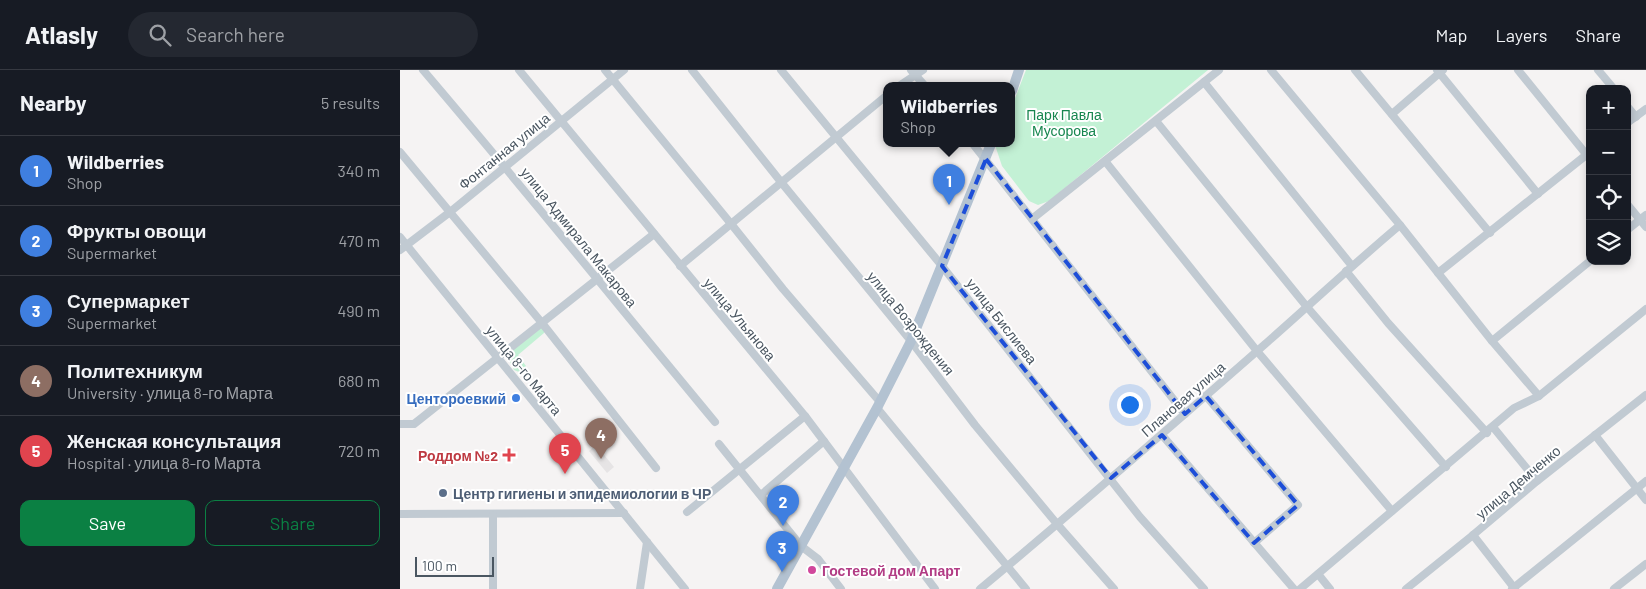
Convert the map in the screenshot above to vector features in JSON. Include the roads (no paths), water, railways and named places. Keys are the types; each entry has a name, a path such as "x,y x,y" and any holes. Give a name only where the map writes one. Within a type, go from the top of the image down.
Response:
{"main road":[{"path":"1015,83 1020,70"},
{"path":"778,589 878,405 911,340 990,147"}],"street":[{"name":"улица Адмирала Макарова","path":"423,70 505,166 715,422"},
{"name":"улица Ульянова","path":"519,70 805,416 935,589"},
{"path":"604,70 732,224 783,290 1026,589"},
{"name":"Фонтанная улица","path":"403,248 624,70"},
{"name":"улица Возрождения","path":"692,70 911,340 975,424 1114,589"},
{"name":"улица Бислиева","path":"781,70 942,266 1140,517 1204,589"},
{"path":"1032,219 1219,70"},
{"path":"1271,70 1539,396"},
{"path":"1355,70 1490,233"},
{"path":"1518,70 1586,151"},
{"path":"1598,70 1611,85"},
{"path":"1392,114 1440,71 1538,194"},
{"path":"904,82 917,72"},
{"path":"1204,82 1349,268 1388,323 1537,481"},
{"path":"680,266 883,99"},
{"path":"1631,121 1646,109"},
{"path":"1631,111 1636,117"},
{"path":"1156,121 1307,307 1446,467"},
{"path":"976,147 1185,414"},
{"path":"400,152 542,323 656,468"},
{"path":"1438,273 1586,157"},
{"path":"1105,161 1257,351 1392,511"},
{"path":"1631,207 1643,217 1646,227"},
{"path":"1631,227 1643,217"},
{"name":"Плановая улица","path":"980,589 1162,435 1400,225"},
{"path":"400,424 414,424 654,234"},
{"name":"улица 8-го Марта","path":"400,237 403,248 498,357 685,589"},
{"path":"1492,341 1586,264"},
{"path":"1300,589 1514,408 1539,396 1646,309"},
{"name":"улица Демченко","path":"1406,589 1646,394"},
{"path":"1206,396 1298,505 1254,543"},
{"path":"687,512 805,416"},
{"path":"1162,435 1294,589"},
{"path":"1595,435 1646,500"},
{"path":"761,495 824,442"},
{"path":"719,444 801,546 818,559 841,589"},
{"path":"1473,536 1514,589 1646,481"},
{"path":"400,514 624,514"},
{"path":"493,515 493,589"},
{"path":"640,589 647,542"},
{"path":"1614,589 1646,564"},
{"path":"1318,574 1330,589"}],"place":[{"name":"Wildberries","path":"949,205"},
{"name":"Центороевкий","path":"516,398"},
{"name":"Роддом №2","path":"509,455"},
{"name":"Политехникум","path":"601,459"},
{"name":"Женская консультация","path":"565,474"},
{"name":"Центр гигиены и эпидемиологии в ЧР","path":"443,493"},
{"name":"Фрукты овощи","path":"783,526"},
{"name":"Гостевой дом Апарт","path":"812,570"},
{"name":"Супермаркет","path":"782,572"}],"park label":[{"name":"Парк Павла Мусорова","path":"1064,122"}]}
